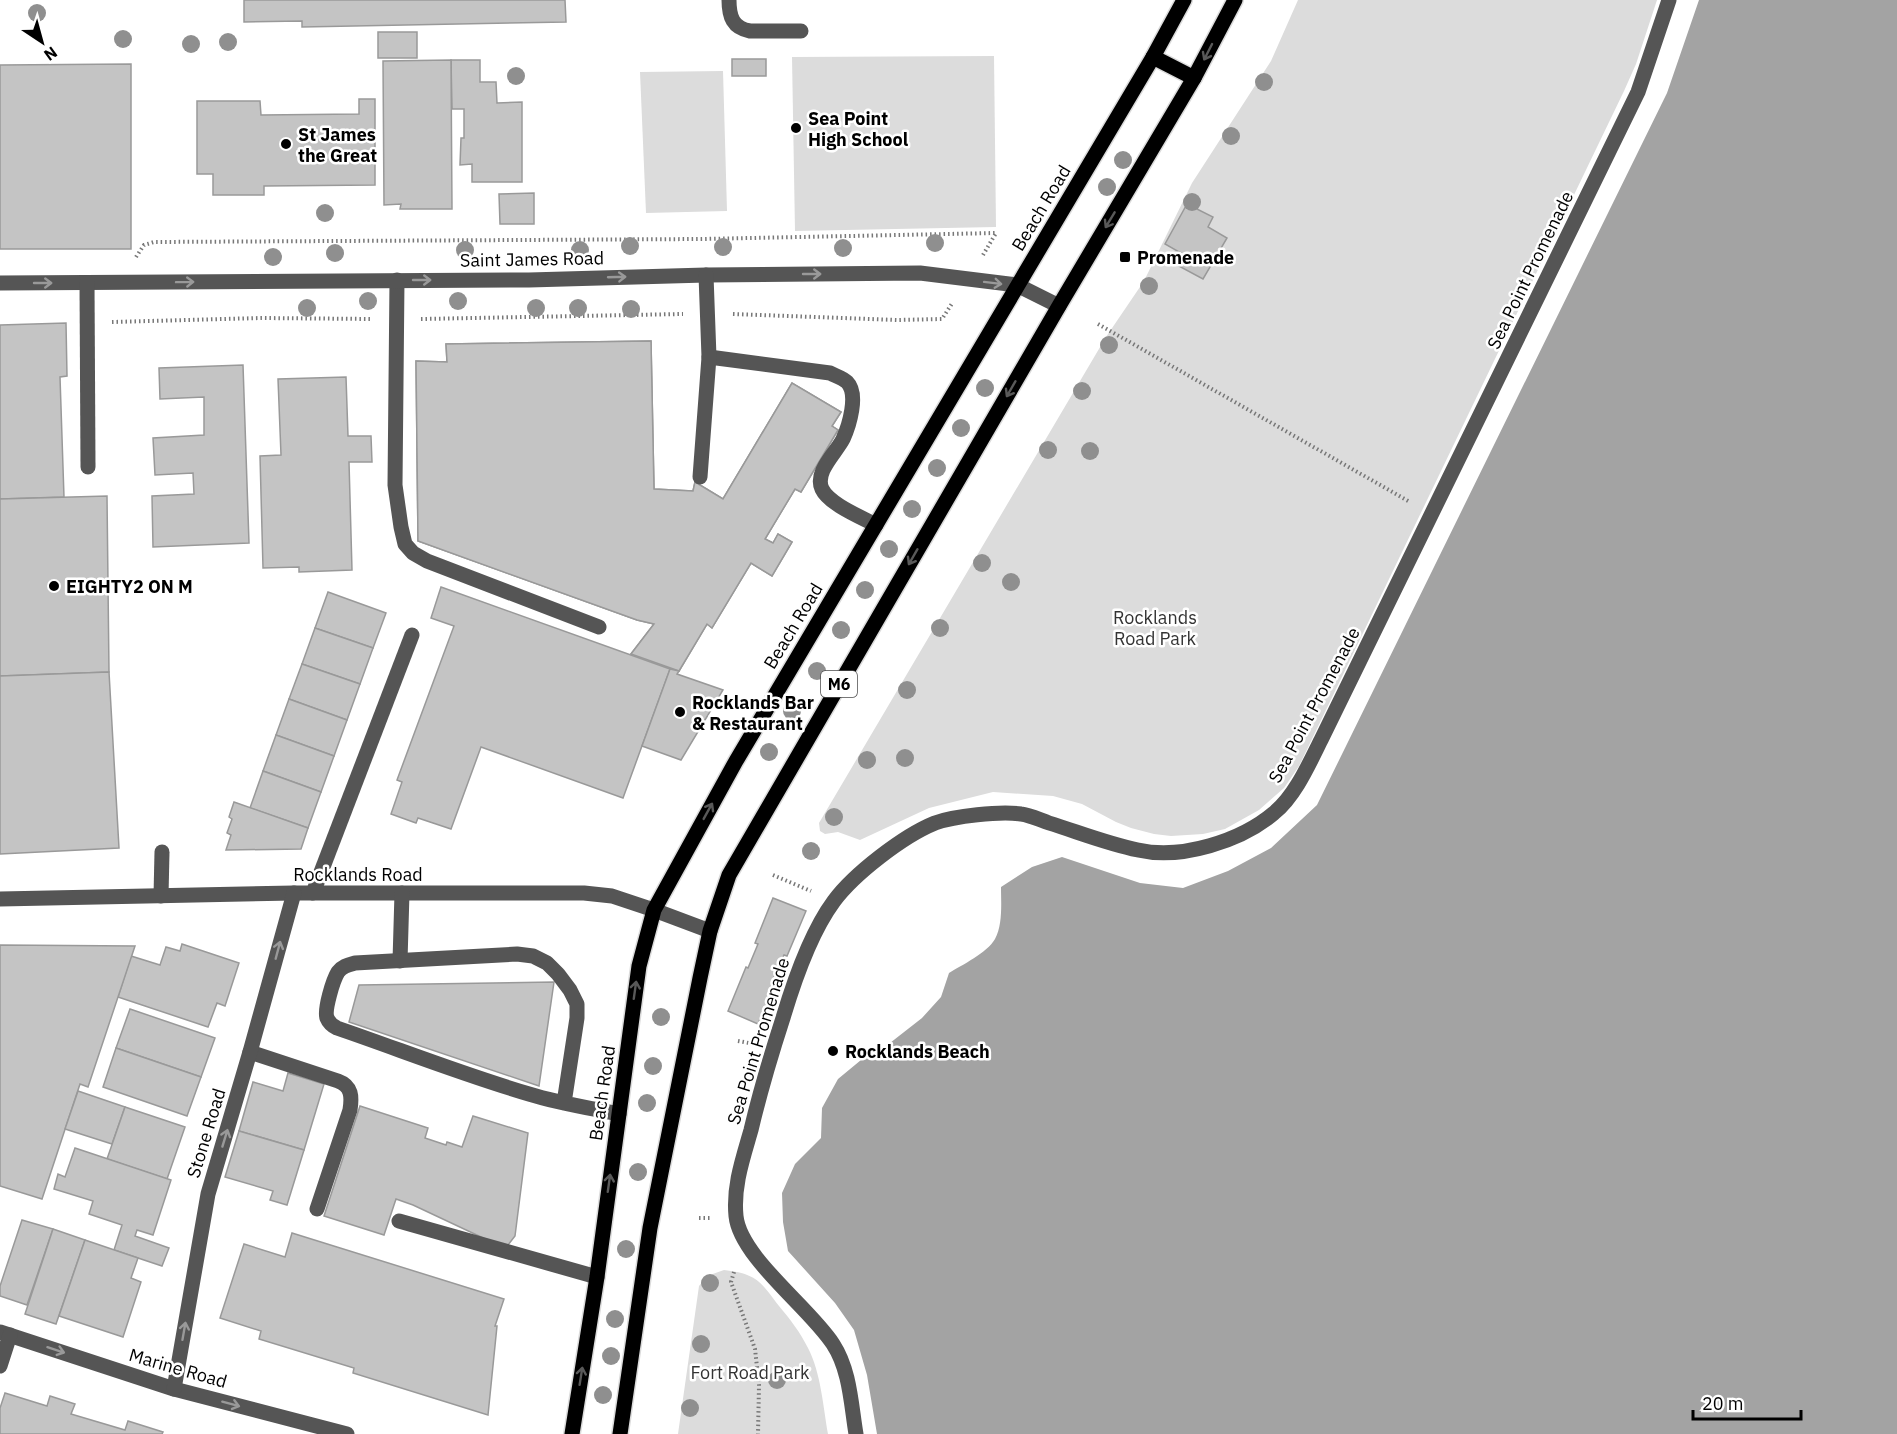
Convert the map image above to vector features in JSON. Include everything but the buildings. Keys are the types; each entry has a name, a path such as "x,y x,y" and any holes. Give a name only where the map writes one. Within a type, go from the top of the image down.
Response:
{"main road":[{"name":"Beach Road","path":"572,1434 597,1277 639,966 654,909 736,761 1153,57 1184,0"},
{"name":"M6","path":"620,1434 650,1228 710,931 729,875 1194,78 1235,0"},
{"path":"1153,57 1194,78"}],"street":[{"path":"729,0 730,18 742,30 801,31"},
{"name":"Sea Point Promenade","path":"856,1434 846,1374 834,1346 815,1321 746,1244 736,1218 737,1181 767,1066 795,979 822,922 834,901 852,880 897,844 935,823 972,815 1020,814 1140,851 1179,852 1214,846 1244,832 1275,813 1298,785 1312,758 1638,92 1669,0"},
{"name":"Saint James Road","path":"0,283 529,280 706,275 920,273 1017,285 1059,306"},
{"path":"700,477 709,357 706,275"},
{"path":"397,280 395,485 405,544 413,553 427,561 599,627"},
{"path":"87,283 88,467"},
{"path":"709,357 831,373 847,381 852,390 854,403 843,439 821,475 820,483 822,491 832,500 876,525"},
{"path":"314,893 412,634"},
{"path":"161,896 162,852"},
{"name":"Rocklands Road","path":"0,899 294,893 584,893 612,896 654,909 710,931"},
{"name":"Stone Road","path":"174,1389 208,1194 294,893"},
{"path":"400,961 402,893"},
{"path":"564,1103 577,1018 577,1004 570,990 547,963 533,956 517,954 355,963 346,965 339,971 326,1008 326,1017 330,1024 337,1028 531,1095 564,1103 619,1114"},
{"path":"250,1052 338,1081 345,1084 349,1090 350,1110 317,1209"},
{"path":"399,1221 597,1277"},
{"path":"0,1366 5,1334"},
{"name":"Marine Road","path":"5,1334 174,1389 347,1434"}],"path":[{"path":"87,322 261,318 514,319 707,314 897,320 942,319 969,280 996,233 690,239 154,242 144,245 137,254 127,282"},
{"path":"1098,324 1432,514"},
{"path":"773,875 834,901"},
{"path":"743,1236 731,1282 755,1349 759,1385 758,1434"}],"green space":[{"name":"Rocklands Road Park","path":"1298,0 1657,0 1636,64 1624,91 1299,766 1284,788 1259,810 1225,829 1203,834 1171,836 1154,834 1116,822 1082,804 1053,796 993,792 929,808 860,840 838,832 825,834 820,831 819,823 1106,337 1144,281 1192,183 1271,61"},
{"path":"994,56 996,227 795,231 792,57"},
{"path":"723,71 727,211 646,213 640,72"},
{"name":"Fort Road Park","path":"724,1270 744,1274 757,1280 802,1337 816,1368 828,1434 678,1434 699,1286 707,1276"}],"shaded area":[{"path":"1699,0 1897,0 1897,1434 877,1434 867,1375 854,1330 835,1303 788,1251 783,1222 782,1193 795,1164 821,1138 822,1108 838,1079 861,1060 890,1043 922,1018 941,997 949,973 974,958 991,944 998,933 1001,887 1032,867 1062,857 1140,883 1183,888 1228,871 1271,848 1317,805 1667,93"}],"place":[{"name":"Sea Point High School","path":"796,128"},
{"name":"St James the Great","path":"286,144"},
{"name":"Promenade","path":"1125,257"},
{"name":"EIGHTY2 ON M","path":"54,586"},
{"name":"Rocklands Bar & Restaurant","path":"680,712"},
{"name":"Rocklands Beach","path":"833,1051"}]}
